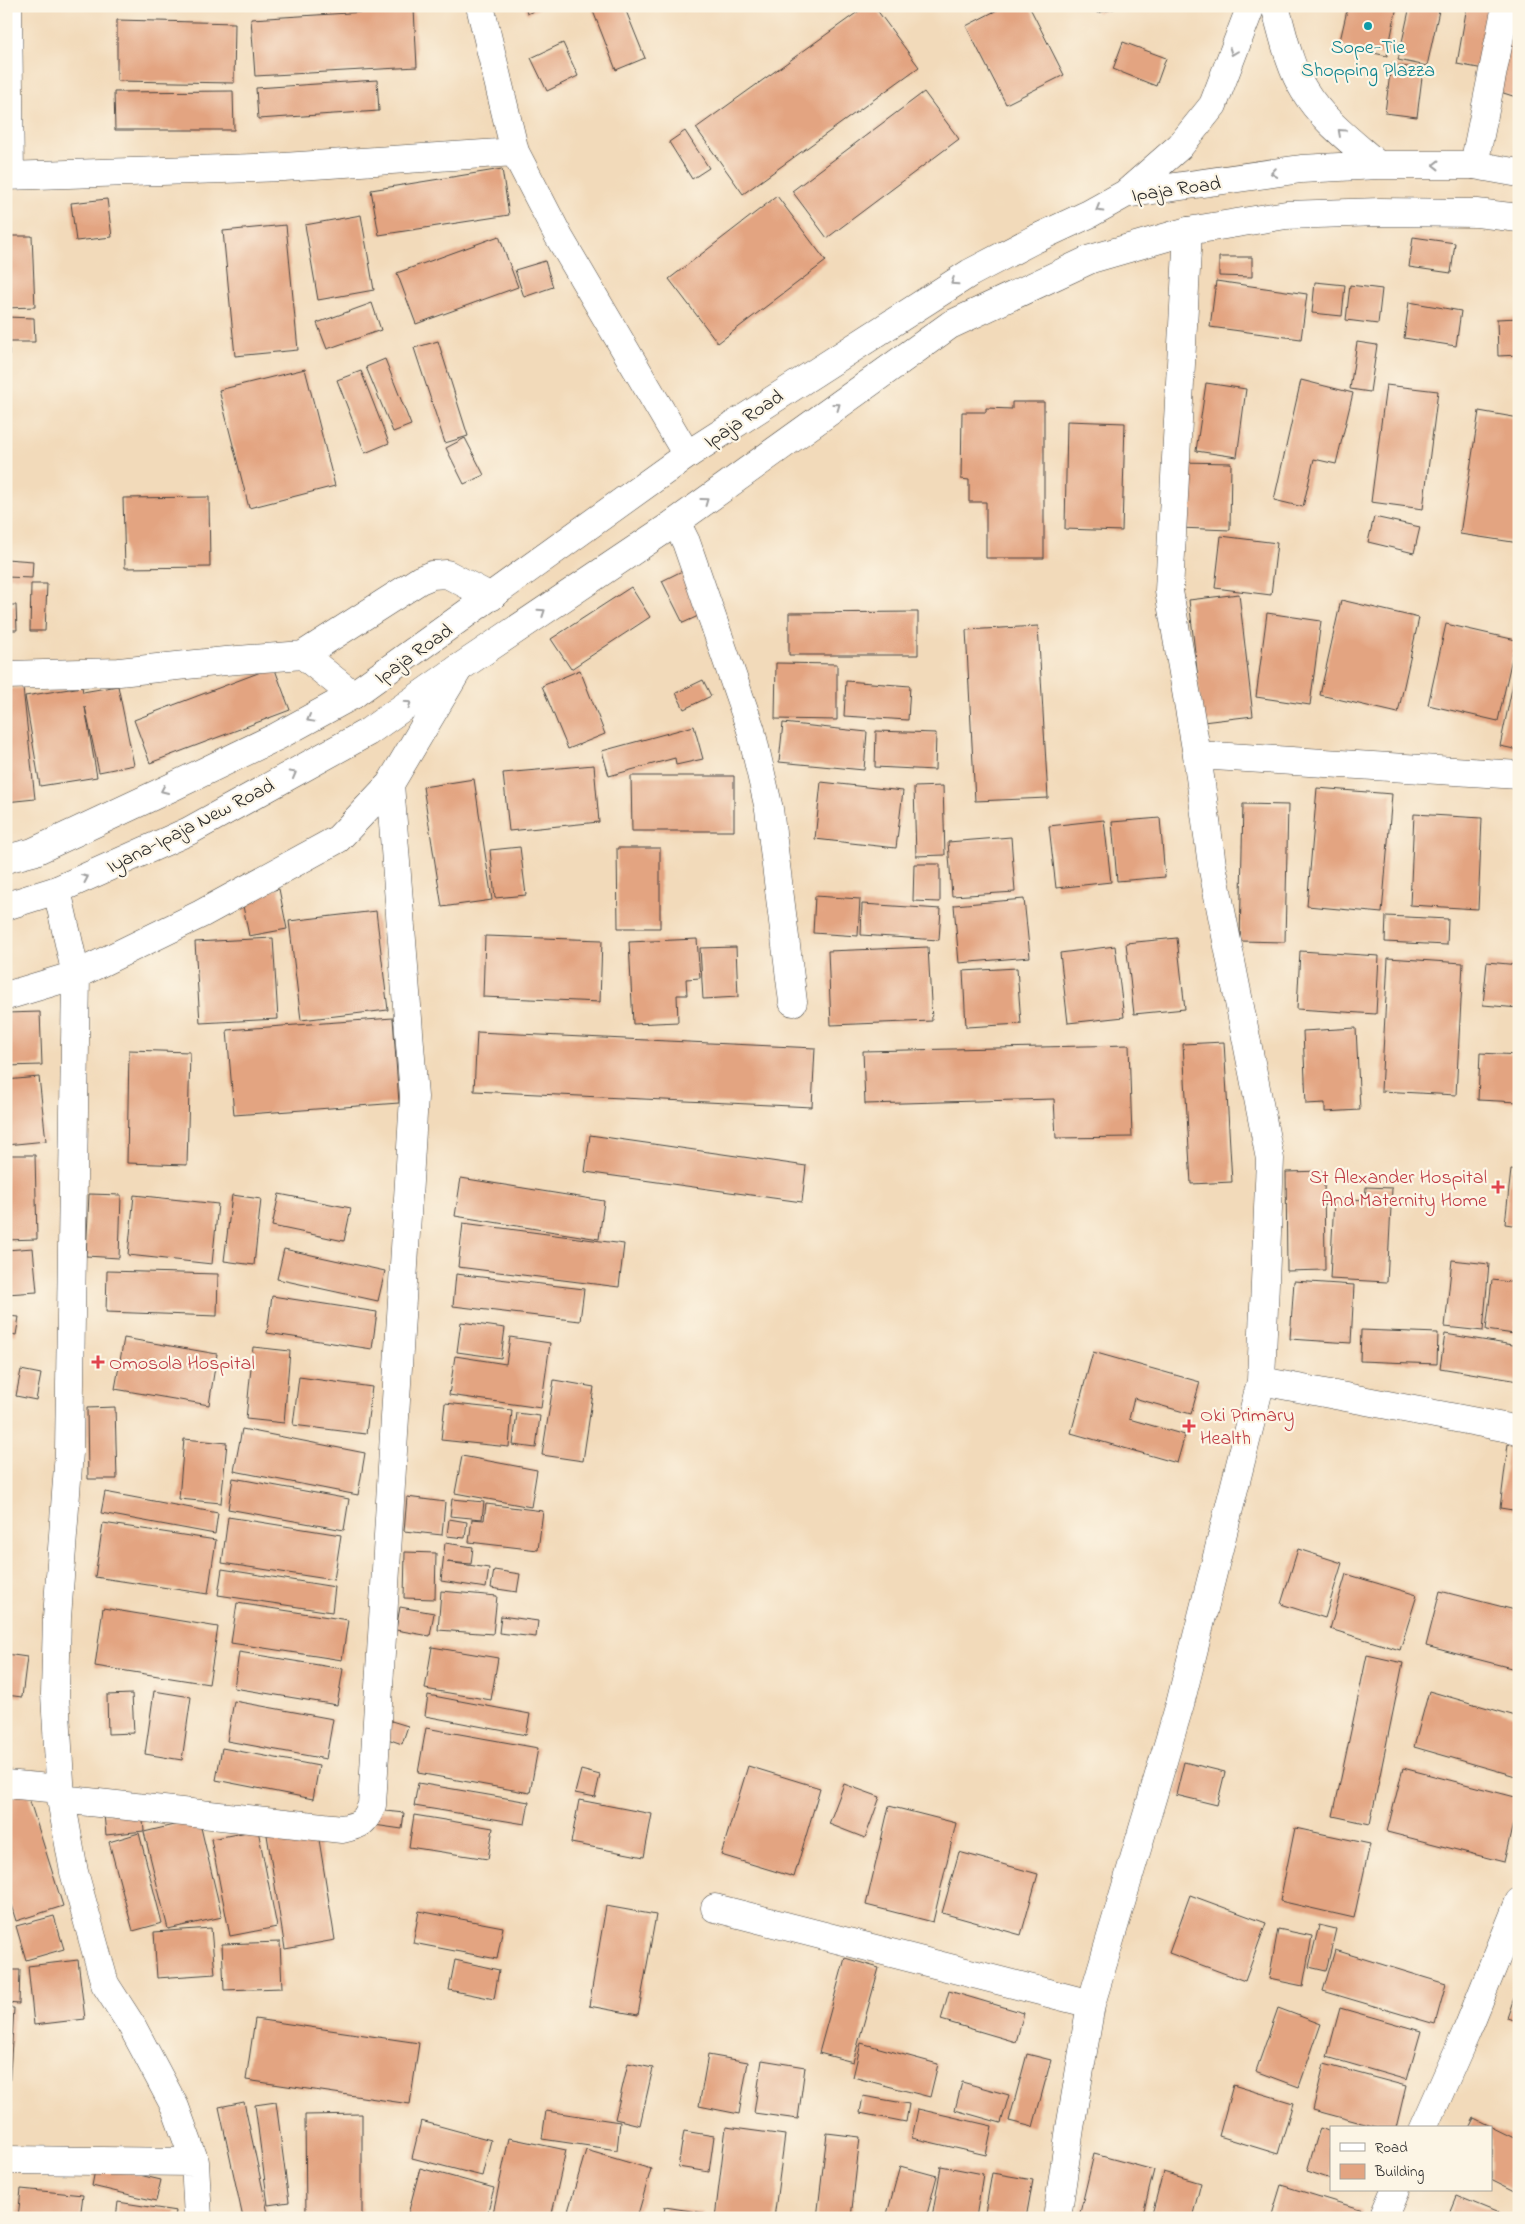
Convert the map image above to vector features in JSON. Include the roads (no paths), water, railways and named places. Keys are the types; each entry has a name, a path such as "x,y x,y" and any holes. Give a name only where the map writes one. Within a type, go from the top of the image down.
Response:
{"street":[{"path":"8,6 8,176 283,167 515,152"},
{"path":"480,6 515,152 559,237 686,455"},
{"path":"1125,194 1180,146 1213,104 1251,6"},
{"path":"1275,6 1288,51 1304,90 1324,117 1378,164"},
{"path":"1474,165 1506,6"},
{"name":"Ipaja Road","path":"303,655 353,696 491,598 686,455 970,273 1125,194 1301,169 1378,164 1474,165 1519,173"},
{"name":"Ipaja Road","path":"368,732 459,668 676,522 950,325 1091,259 1188,231 1286,215 1409,212 1477,213 1519,218"},
{"path":"1057,2218 1091,2004 1180,1704 1261,1381 1270,1159 1212,865 1197,755 1169,591 1188,231"},
{"path":"676,522 686,542 751,730 769,809 793,1002"},
{"path":"6,675 119,672 303,655 420,580 432,576 448,574 491,598"},
{"path":"6,996 76,975 201,914 338,839 390,784 459,668"},
{"name":"Iyana-Ipaja New Road","path":"6,859 33,852 178,784 278,736 353,696"},
{"name":"Iyana-Ipaja New Road","path":"6,906 56,890 188,831 368,732"},
{"path":"1197,755 1519,775"},
{"path":"6,1784 61,1794 342,1829 359,1826 368,1817 372,1805 414,1097 390,784"},
{"path":"56,890 76,975 69,1452 57,1618 56,1694 61,1794 74,1872 86,1921 105,1984 132,2026 175,2107 195,2162 198,2218"},
{"path":"1261,1381 1519,1430"},
{"path":"1425,2126 1466,2033 1519,1902"},
{"path":"715,1908 1091,2004"},
{"path":"6,2160 195,2162"},
{"path":"1383,2218 1394,2192"}],"place":[{"name":"Sope-Tie Shopping Plazza","path":"1368,26"},
{"name":"St Alexander Hospital And Maternity Home","path":"1498,1187"},
{"name":"Omosola Hospital","path":"98,1362"},
{"name":"Oki Primary Health","path":"1189,1426"}]}
